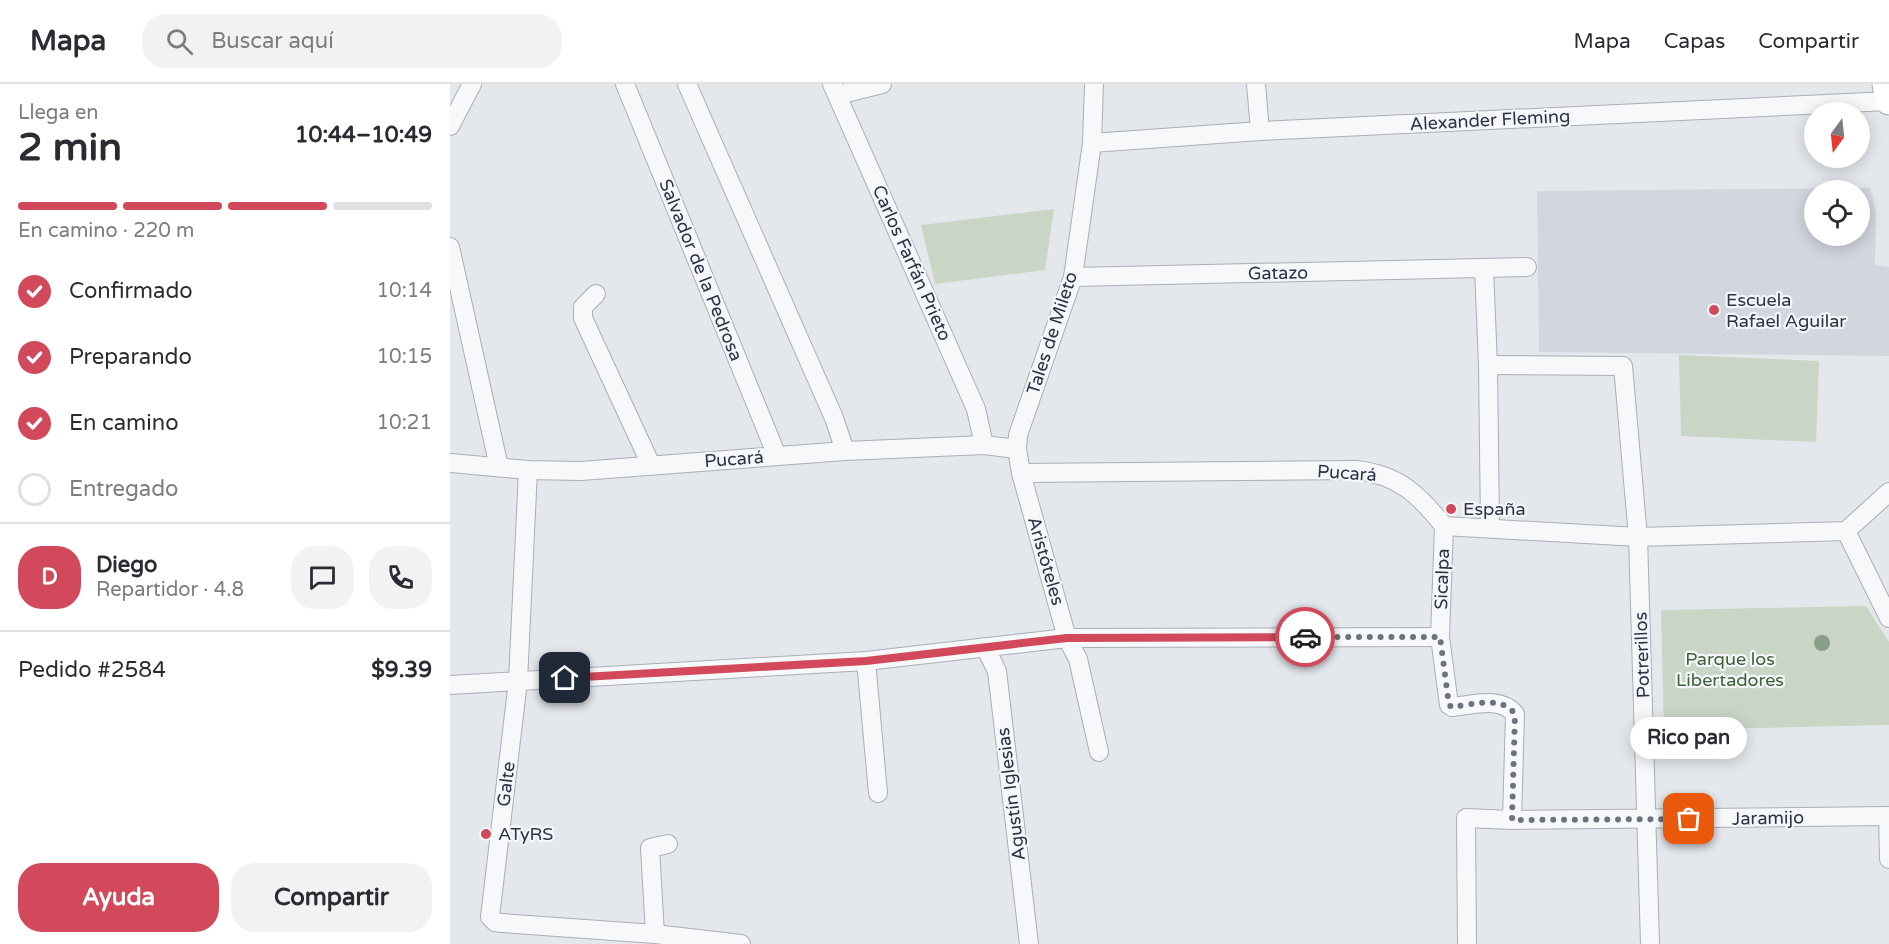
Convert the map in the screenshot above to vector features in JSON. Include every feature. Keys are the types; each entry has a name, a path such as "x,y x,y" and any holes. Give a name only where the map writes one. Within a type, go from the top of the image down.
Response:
{"street":[{"path":"450,126 472,84"},
{"name":"Salvador de la Pedrosa","path":"625,84 777,456"},
{"path":"687,84 834,418 845,451"},
{"path":"835,90 882,84"},
{"name":"Tales de Mileto","path":"1021,473 1017,449 1018,435 1073,277 1092,143 1094,84"},
{"path":"1256,84 1260,131"},
{"path":"1886,84 1889,101"},
{"name":"Carlos Farfán Prieto","path":"835,90 976,409 984,445"},
{"name":"Alexander Fleming","path":"1092,143 1260,131 1889,101"},
{"path":"450,247 499,467"},
{"name":"Gatazo","path":"1073,277 1527,267"},
{"path":"1484,268 1490,528"},
{"path":"596,294 583,307 583,318 651,465"},
{"name":"Potrerillos","path":"1488,365 1623,366 1638,537 1650,944"},
{"name":"Pucará","path":"450,463 528,470 581,471 845,451 984,445 1017,449"},
{"name":"Galte","path":"528,470 518,681 490,917 495,922 502,923 655,934 741,944"},
{"name":"Pucará","path":"1021,473 1356,470 1376,472 1411,490 1424,501 1444,526"},
{"name":"Aristóteles","path":"1021,473 1067,638 1078,660 1099,752"},
{"path":"1444,526 1638,537 1846,531 1889,492"},
{"name":"Sicalpa","path":"1444,526 1440,637 1449,705 1452,707 1495,703 1510,708 1515,714 1512,820"},
{"path":"1846,531 1889,618"},
{"path":"450,685 866,661 1067,638 1440,637"},
{"name":"Agustín Iglesias","path":"985,647 997,671 1029,944"},
{"path":"866,661 878,793"},
{"path":"1888,816 1889,859"},
{"name":"Jaramijo","path":"1467,944 1466,818 1512,820 1888,816"},
{"path":"655,934 650,848 668,844"}],"shaded area":[{"name":"Escuela Rafael Aguilar","path":"1870,188 1876,211 1875,265 1889,267 1889,356 1539,352 1537,191 1804,189 1804,246 1870,246"}],"green space":[{"path":"1054,209 1045,270 935,284 921,225"},
{"path":"1679,355 1819,361 1816,442 1681,436"},
{"name":"Parque los Libertadores","path":"1866,606 1889,642 1889,725 1664,730 1661,610"}],"way so far":[{"path":"1305,637 1440,637 1449,705 1452,707 1503,704 1515,714 1512,820 1689,819"}],"place":[{"name":"Escuela Rafael Aguilar","path":"1714,310"},
{"name":"España","path":"1451,509"},
{"name":"Rico pan","path":"1689,819"},
{"name":"ATyRS","path":"486,834"}],"route":[{"path":"565,678 866,661 1067,638 1305,637"}]}
